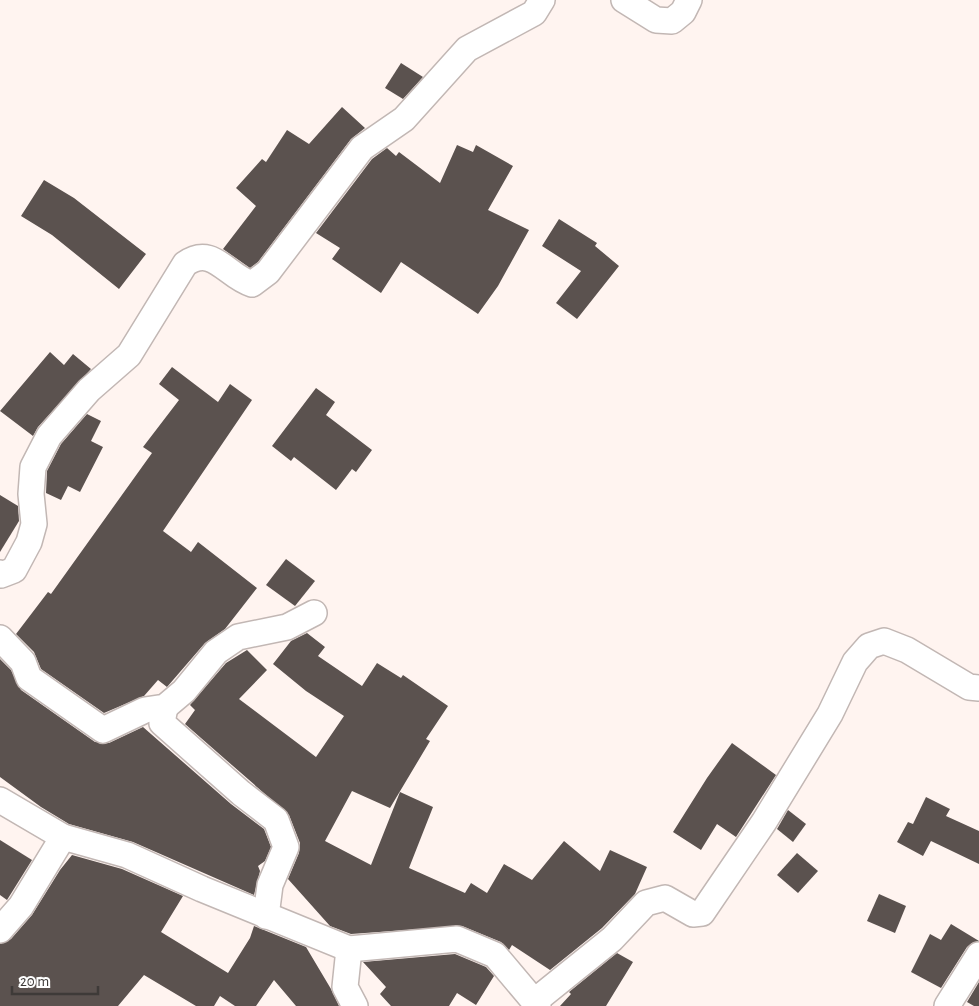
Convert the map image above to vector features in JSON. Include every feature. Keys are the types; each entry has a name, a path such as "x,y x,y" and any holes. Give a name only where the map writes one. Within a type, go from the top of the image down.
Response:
{"street":[{"path":"0,575 14,570 30,542 34,524 33,467 49,436 89,390 129,355 185,264 195,257 210,257 240,280 252,284 268,272 362,148 404,119 467,50 534,13 542,0"},
{"path":"624,0 656,20 672,21 683,12 689,0"},
{"path":"0,638 23,662 29,678 103,730 146,710 165,707 184,691 216,652 238,637 287,628 314,613"},
{"path":"0,800 64,837 127,855 266,916 349,949 456,938 495,955 537,1003 612,939 646,903 665,898 693,914 702,913 764,822 830,714 855,662 869,646 884,640 907,650 969,687 979,688"},
{"path":"165,707 162,722 241,793 276,820 286,847 270,885 266,916"},
{"path":"0,930 20,906 64,837"},
{"path":"349,949 345,987 355,1006"},
{"path":"946,1006 979,955"}],"building":[{"path":"401,63 423,77 403,99 385,88"},
{"path":"342,107 365,128 351,139 258,262 250,268 223,249 256,206 236,188 262,159 266,162 287,130 309,144"},
{"path":"457,145 473,152 476,145 513,166 488,210 529,230 498,286 478,314 401,262 381,293 332,259 340,248 316,233 372,159 387,148 396,156 399,152 440,183"},
{"path":"44,180 74,198 146,254 119,289 52,235 21,216"},
{"path":"559,219 597,243 595,246 619,266 577,319 556,303 581,271 542,246"},
{"path":"50,352 64,365 73,354 91,369 38,427 33,436 0,411"},
{"path":"172,367 218,402 230,384 252,400 163,531 191,552 198,542 257,588 225,629 205,643 167,687 158,680 144,696 104,713 41,669 34,652 16,634 48,592 51,594 152,453 143,447 179,400 159,384"},
{"path":"316,388 335,402 326,415 372,450 356,472 352,469 336,490 294,457 291,461 272,446"},
{"path":"87,414 101,421 91,441 103,447 80,492 68,486 61,500 46,493 47,471 61,444"},
{"path":"0,495 18,506 19,521 0,552"},
{"path":"286,559 315,581 295,606 266,585"},
{"path":"307,633 325,647 318,656 362,686 377,663 401,678 403,675 448,706 426,739 430,741 390,808 352,791 325,841 371,865 400,792 433,807 409,868 465,893 471,883 487,893 504,864 532,880 564,841 600,871 610,850 647,867 635,894 602,928 550,970 512,945 509,950 501,942 462,926 351,934 330,926 288,879 299,853 300,843 289,815 185,724 195,710 190,705 226,663 247,650 267,670 239,699 316,757 344,716 306,691 273,664 291,641"},
{"path":"0,659 11,670 21,690 95,742 109,743 143,727 231,804 264,829 271,847 265,861 258,866 260,871 254,895 133,842 69,824 41,807 0,777"},
{"path":"732,743 776,775 736,837 717,824 701,850 673,832"},
{"path":"926,797 950,809 946,816 979,831 979,864 931,841 923,856 897,842 908,822 913,824"},
{"path":"788,810 806,824 793,842 777,829"},
{"path":"0,840 32,860 7,900 0,895"},
{"path":"797,853 818,871 798,893 777,875"},
{"path":"72,855 122,869 183,896 161,932 228,973 250,938 254,926 306,947 339,1006 296,1006 274,980 256,1006 235,1006 220,996 214,1006 196,1006 144,975 118,1006 0,1006 0,944 11,939 32,915 60,870"},
{"path":"879,894 906,906 895,933 867,921"},
{"path":"951,924 979,941 967,947 941,988 911,972 930,934 941,940"},
{"path":"617,953 633,962 606,1006 560,1006 571,994 569,992"},
{"path":"455,954 486,967 494,976 476,1005 457,993 449,1006 391,1006 380,994 386,987 363,962"},
{"path":"979,982 979,1006 974,1006 967,1002"}]}
